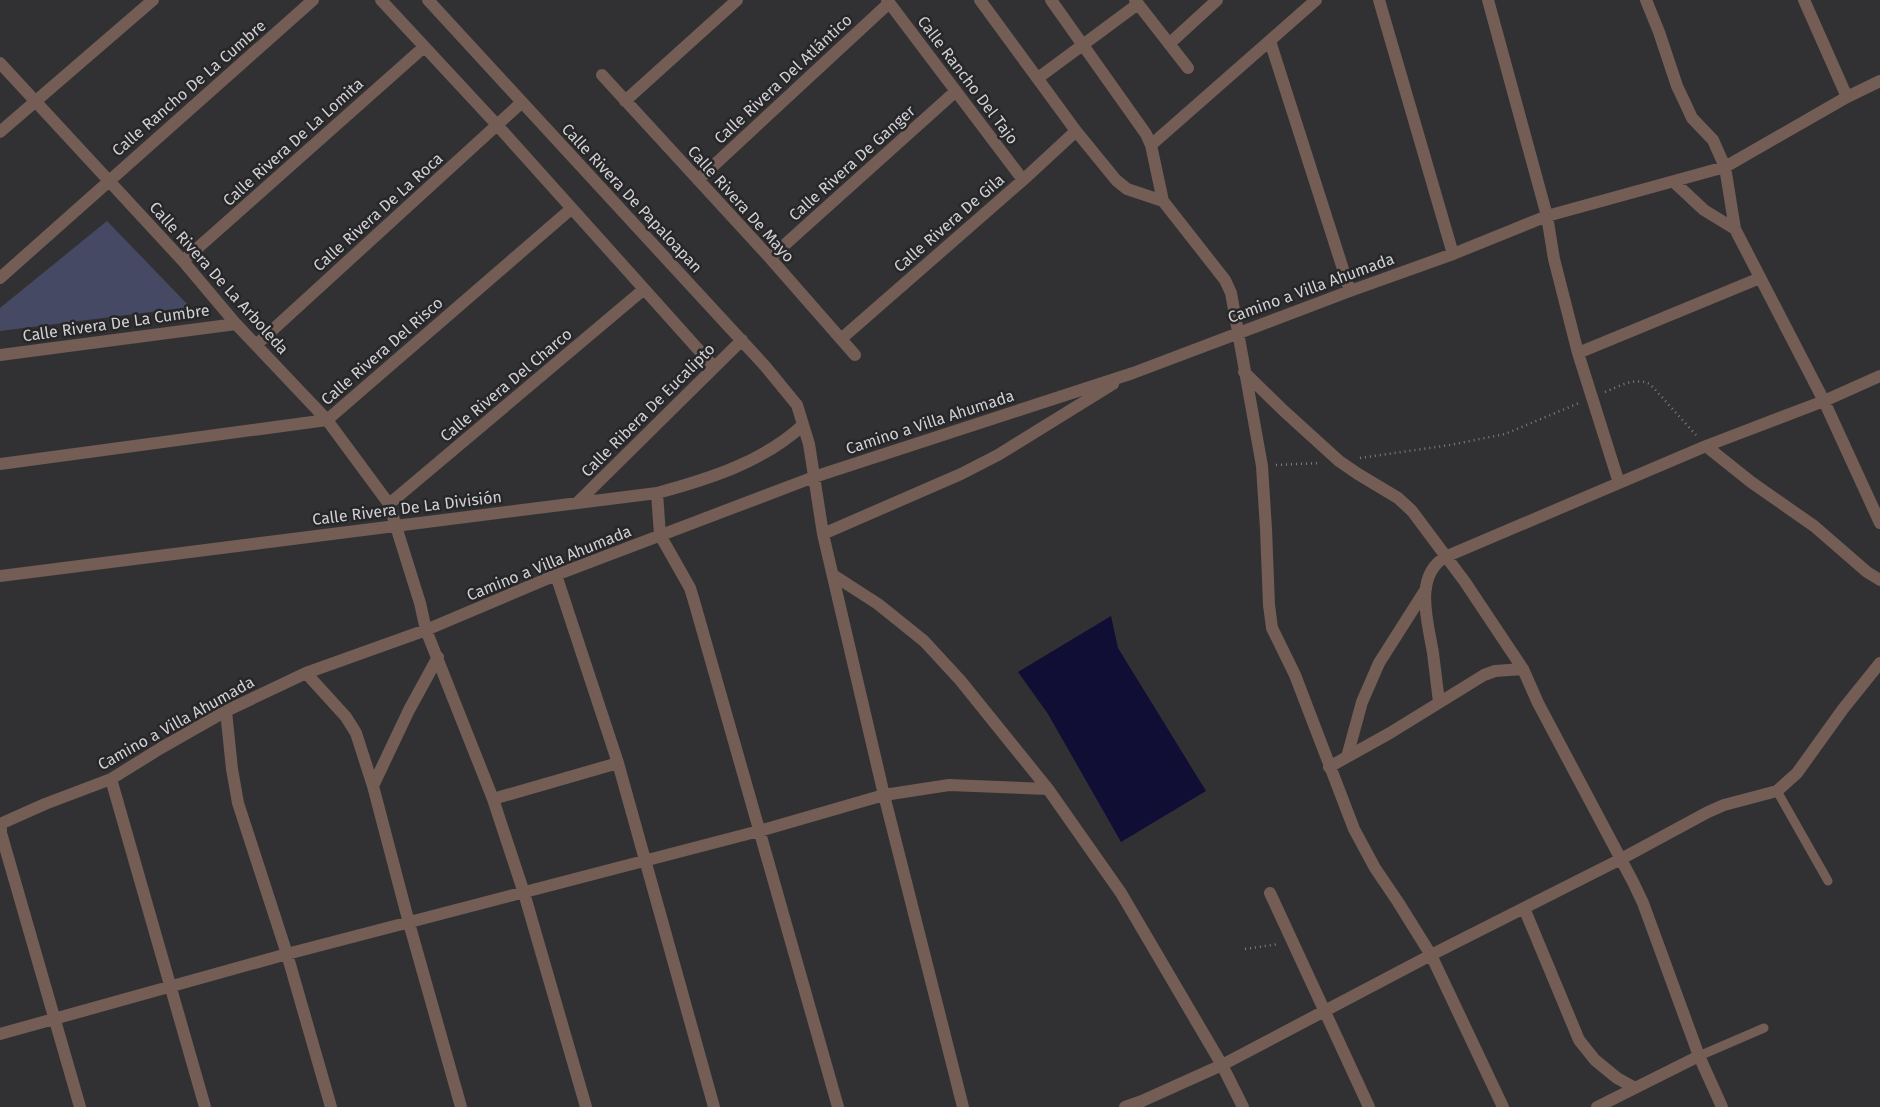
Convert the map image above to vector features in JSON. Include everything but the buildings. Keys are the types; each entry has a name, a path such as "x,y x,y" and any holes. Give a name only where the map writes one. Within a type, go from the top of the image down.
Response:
{"street":[{"path":"0,132 153,0"},
{"name":"Calle Rancho De La Cumbre","path":"108,180 313,0"},
{"path":"381,0 498,126 714,367"},
{"name":"Calle Rivera De Papaloapan","path":"428,0 521,103 742,340 780,382 797,405 809,444 823,534 884,794 963,1107"},
{"path":"625,101 737,0"},
{"path":"980,0 1076,131 1116,180 1128,189 1163,201"},
{"path":"1051,0 1146,134 1151,145 1163,201 1225,280 1231,293 1262,466 1272,628 1295,674 1354,829 1375,868 1432,955 1503,1107"},
{"path":"1169,44 1217,0"},
{"path":"1151,145 1316,0"},
{"path":"1379,0 1453,254"},
{"path":"1488,0 1547,216 1554,260 1578,353 1619,483"},
{"path":"1646,0 1677,86 1692,118 1713,140 1726,167 1735,229 1824,400 1880,523"},
{"path":"1804,0 1847,98"},
{"name":"Calle Rancho Del Tajo","path":"888,2 1023,180"},
{"name":"Calle Rivera Del Atlántico","path":"698,180 888,2"},
{"path":"1038,78 1084,45 1137,2 1188,68"},
{"path":"1270,42 1350,291"},
{"name":"Calle Rivera De La Lomita","path":"183,261 424,47"},
{"name":"Calle Rivera De La Arboleda","path":"0,63 183,261 236,324 327,420 390,504 420,603 426,630 493,800 524,893 586,1107"},
{"name":"Calle Rivera De Mayo","path":"602,75 770,258 855,355"},
{"name":"Camino a Villa Ahumada","path":"1,829 45,804 111,779 226,711 306,673 426,630 556,575 814,477 899,448 971,427 1133,372 1453,254 1547,216 1726,167 1880,81"},
{"name":"Calle Rivera De Ganger","path":"770,258 956,91"},
{"name":"Calle Rivera De La Roca","path":"256,345 521,103"},
{"name":"Calle Rivera De Gila","path":"841,338 1023,180 1076,131"},
{"path":"0,278 108,180"},
{"path":"1674,182 1704,210 1735,229"},
{"name":"Calle Rivera Del Risco","path":"0,464 327,420 571,209"},
{"path":"1578,353 1760,278"},
{"name":"Calle Rivera Del Charco","path":"390,504 643,290"},
{"name":"Calle Rivera De La Cumbre","path":"0,355 236,324"},
{"name":"Calle Ribera De Eucalipto","path":"577,503 742,340"},
{"path":"823,534 961,474 998,455 1133,372"},
{"path":"1244,372 1339,461 1398,498 1412,512 1446,556 1523,669 1538,703 1621,859 1642,903 1699,1056 1722,1107"},
{"path":"1347,757 1362,702 1379,663 1426,589 1436,562 1446,556 1706,446 1880,376"},
{"name":"Calle Rivera De La División","path":"0,576 657,493 694,483 762,454 789,438 803,425"},
{"path":"1706,446 1751,482 1814,526 1867,572 1880,580"},
{"path":"657,493 660,535 690,588 838,1107"},
{"path":"556,575 618,763 714,1107"},
{"path":"833,575 878,604 924,641 960,680 1048,789 1121,893 1222,1065 1243,1107"},
{"path":"1426,589 1426,619 1433,650 1439,702"},
{"path":"374,786 408,710 438,657"},
{"path":"1125,1107 1141,1104 1222,1065 1621,859 1708,812 1724,805 1777,791 1797,773 1843,709 1880,664"},
{"path":"1329,767 1390,733 1484,674 1495,671 1523,669"},
{"path":"306,673 346,717 356,733 374,786 409,923 461,1107"},
{"path":"226,711 232,769 238,803 287,954 331,1107"},
{"path":"493,800 618,763"},
{"path":"111,779 205,1107"},
{"path":"0,1034 287,954 759,831 884,794 949,786 1048,789"},
{"path":"1,829 80,1107"},
{"path":"1270,893 1369,1107"},
{"path":"1524,908 1580,1040 1595,1060 1617,1078 1635,1088"},
{"path":"1597,1107 1699,1056"}],"lane":[{"path":"1777,791 1828,881"},
{"path":"1699,1056 1764,1028"}],"path":[{"path":"1262,466 1339,461 1450,445 1505,434 1630,382 1642,380 1650,384 1706,446"},
{"path":"1245,949 1293,942"}],"shaded area":[{"path":"107,221 190,307 0,331 0,308"},
{"path":"1111,616 1118,648 1206,791 1121,842 1048,714 1018,672"}]}
